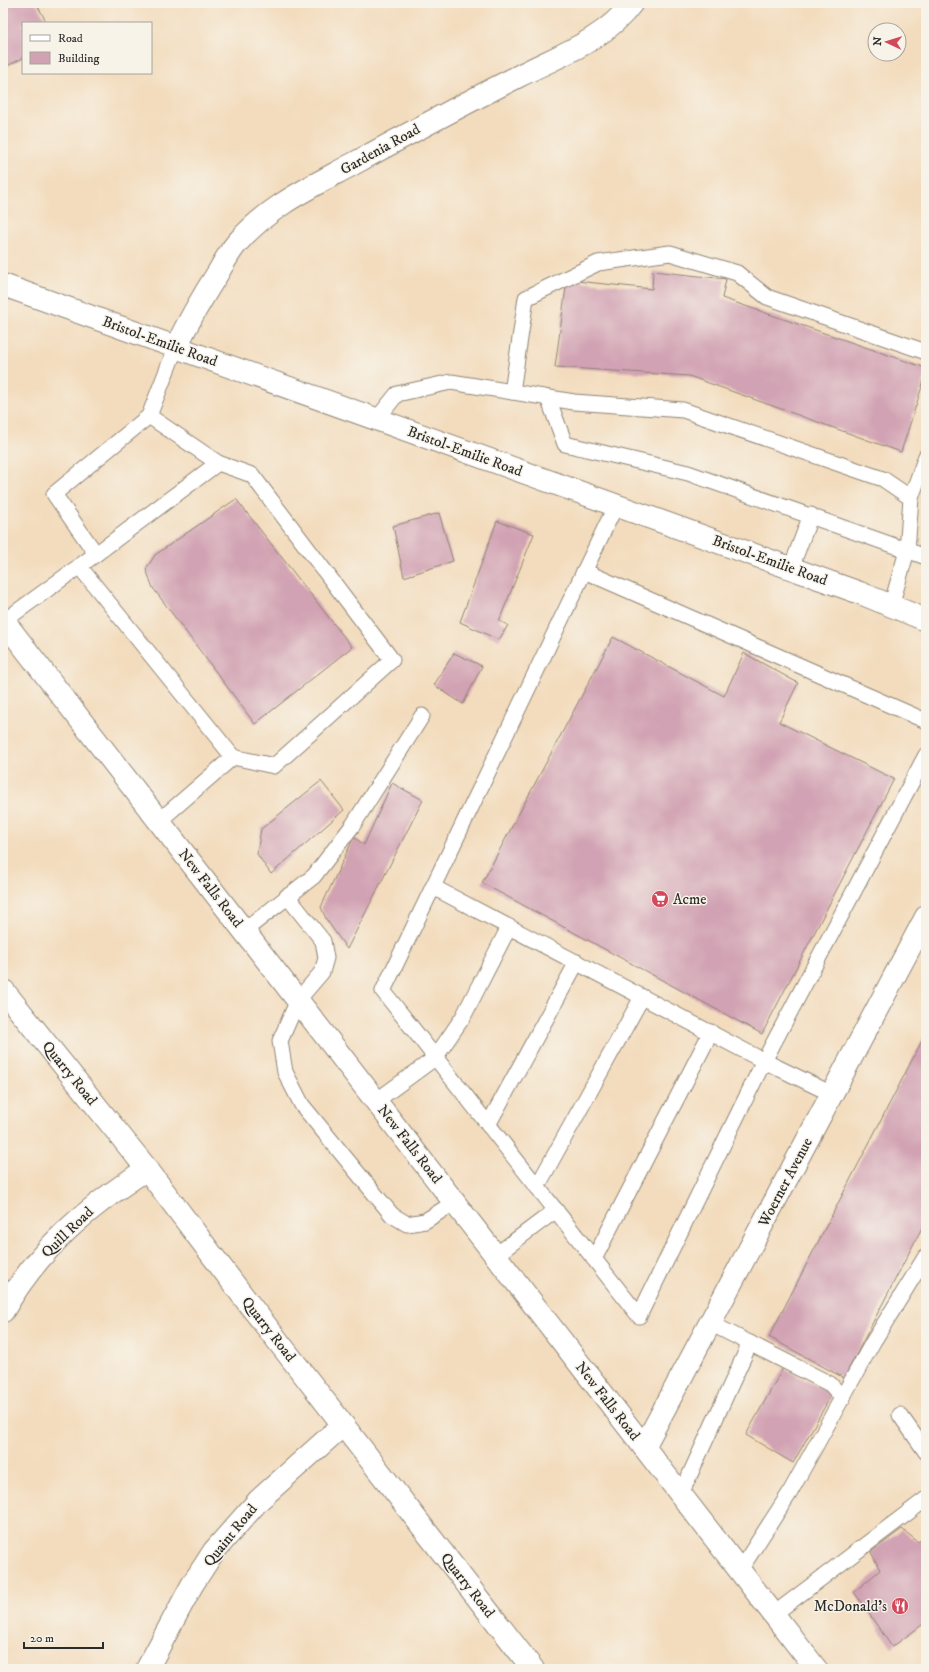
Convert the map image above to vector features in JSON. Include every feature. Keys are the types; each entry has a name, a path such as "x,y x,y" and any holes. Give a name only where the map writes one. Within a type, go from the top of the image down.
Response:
{"street":[{"name":"Gardenia Road","path":"176,347 195,308 236,244 262,217 307,188 412,131 522,74 572,51 598,35 626,11 632,3"},
{"name":"Bristol-Emilie Road","path":"3,285 792,568 926,620"},
{"name":"New Falls Road","path":"3,621 816,1669"},
{"name":"Woerner Avenue","path":"644,1446 926,917"},
{"name":"Quarry Road","path":"3,990 147,1169 343,1425 534,1669"},
{"name":"Quill Road","path":"3,1311 42,1255 60,1235 113,1191 147,1169"},
{"name":"Quaint Road","path":"147,1669 192,1585 214,1551 259,1500 343,1425"}],"lane":[{"path":"512,392 526,298 598,264 670,253 737,272 767,296 926,352"},
{"path":"96,554 54,494 148,416 176,347"},
{"path":"377,419 396,394 451,382 574,402 683,410 883,479 911,498"},
{"path":"548,398 566,444 688,473 811,515 926,557"},
{"path":"79,566 233,757 274,766 392,660 345,595 252,475 218,463 148,416"},
{"path":"892,606 907,551 911,498 926,456"},
{"path":"3,621 218,463"},
{"path":"616,505 383,991 639,1316 764,1061 926,756"},
{"path":"792,568 811,515"},
{"path":"584,571 926,720"},
{"path":"244,931 314,876 353,825 422,716"},
{"path":"159,821 233,757"},
{"path":"433,888 764,1061 832,1094"},
{"path":"287,896 323,941 326,958 322,972 298,1000 280,1041 285,1072 302,1104 392,1215 407,1224 425,1221 454,1202"},
{"path":"376,1101 435,1058 463,1017 509,928"},
{"path":"488,1125 577,962"},
{"path":"537,1187 642,997"},
{"path":"594,1259 711,1032"},
{"path":"496,1255 556,1210"},
{"path":"740,1570 789,1494 873,1342 926,1256"},
{"path":"710,1323 830,1384 843,1398"},
{"path":"681,1494 750,1343"},
{"path":"900,1415 926,1452"},
{"path":"774,1614 926,1499"}],"building":[{"path":"8,3 36,3 46,22 22,22 22,58 3,68 3,6"},
{"path":"653,271 726,279 722,298 926,368 926,374 901,452 689,376 555,367 567,280 652,289"},
{"path":"236,499 352,647 255,724 153,588 146,569 155,555"},
{"path":"439,513 453,561 404,577 393,526"},
{"path":"497,521 534,534 499,621 508,625 499,640 460,622"},
{"path":"613,637 724,696 744,653 798,683 779,722 894,779 762,1034 482,883"},
{"path":"454,653 482,666 463,704 434,685"},
{"path":"321,781 344,810 271,874 257,854 261,829"},
{"path":"392,783 423,800 347,949 326,919 321,907 354,837 364,845"},
{"path":"926,1033 926,1220 844,1378 769,1337"},
{"path":"783,1368 832,1394 793,1463 746,1435"},
{"path":"902,1529 918,1542 926,1536 926,1622 892,1647 854,1592 880,1570 871,1552"}],"place":[{"name":"Acme","path":"660,899"},
{"name":"McDonald's","path":"900,1606"}]}
